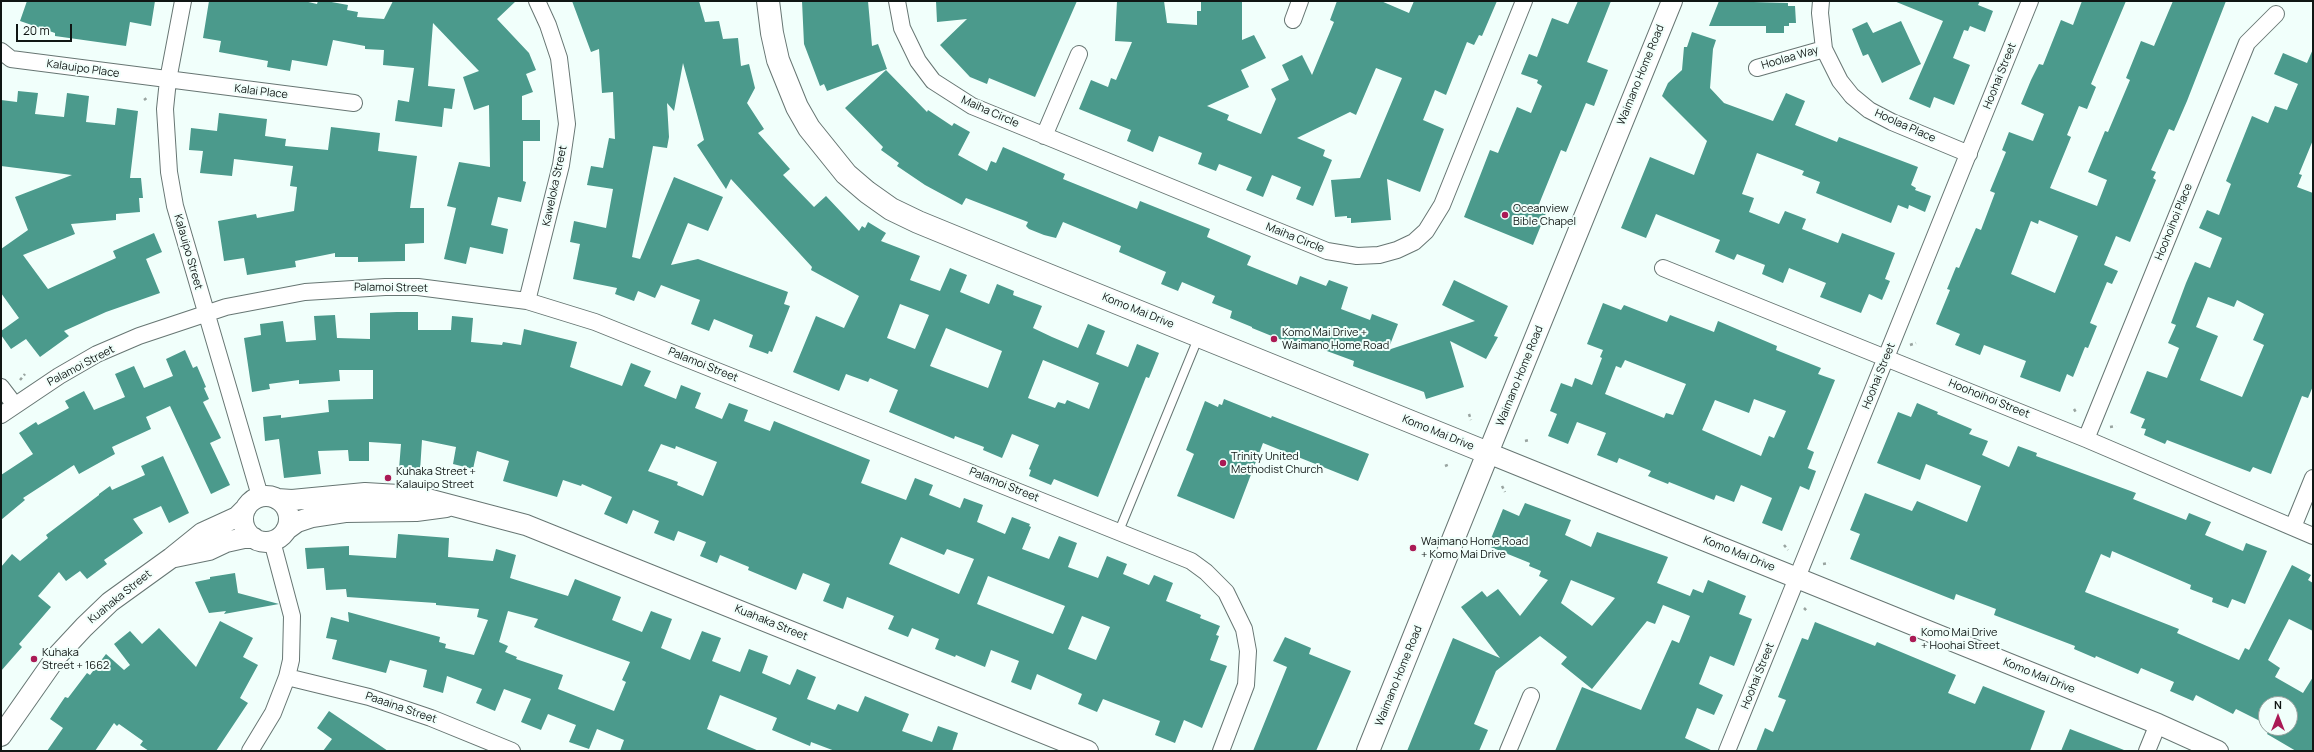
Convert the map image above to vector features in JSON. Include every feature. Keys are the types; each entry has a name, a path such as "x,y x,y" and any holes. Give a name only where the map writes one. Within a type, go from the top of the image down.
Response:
{"main road":[{"name":"Komo Mai Drive","path":"768,1 772,33 778,60 797,107 809,128 833,160 867,192 891,209 918,222 1488,453"},
{"name":"Waimano Home Road","path":"1368,751 1488,453"}],"street":[{"name":"Kalauipo Street","path":"183,1 168,80 165,134 169,172 176,206 261,501"},
{"name":"Kaweloka Street","path":"527,301 561,165 567,124 559,58 548,25 537,1"},
{"name":"Maiha Circle","path":"897,1 902,28 907,42 933,81 972,106 1327,251 1358,256 1379,255 1397,250 1414,242 1426,230 1442,205 1524,1"},
{"path":"1293,20 1300,1"},
{"name":"Waimano Home Road","path":"1488,453 1672,1"},
{"name":"Hoolaa Place","path":"1821,1 1820,13 1824,49 1840,81 1852,96 1869,110 1892,122 1969,154"},
{"name":"Hoohai Street","path":"1727,751 2030,1"},
{"name":"Hoohoihoi Place","path":"2086,439 2247,43 2276,14"},
{"name":"Hoolaa Way","path":"1757,68 1824,49"},
{"name":"Kalauipo Place","path":"1,51 11,59 168,80"},
{"path":"1044,136 1079,54"},
{"name":"Kalai Place","path":"168,80 354,103"},
{"name":"Hoohoihoi Street","path":"1664,268 2086,439 2313,536"},
{"name":"Palamoi Street","path":"1,414 14,404 97,354 146,334 206,313 267,298 349,288 418,287 527,301 595,322 1119,531 1190,561 1217,582 1226,592 1236,609 1244,629 1248,651 1248,667 1240,703 1221,751"},
{"path":"1,387 14,404"},
{"name":"Komo Mai Drive","path":"1488,453 2158,724 2218,751"},
{"path":"2293,527 2313,478"},
{"name":"Kuahaka Street","path":"1,736 57,656 84,626 110,602 171,558 202,533 236,517 261,501 292,500 342,494 386,494 416,496 450,506 478,511 526,525 1088,751"},
{"path":"261,501 284,504 288,512 289,521 271,536 248,533 244,525 243,516 261,501"},
{"name":"Kuahaka Street","path":"171,558 209,550 226,542 244,538 271,536 297,522 312,517 345,512 416,511 450,506"},
{"path":"250,751 273,713 287,677 292,646 292,616 271,536"},
{"name":"Paaaina Street","path":"287,677 369,697 431,718 502,749"},
{"path":"1508,751 1531,696"},
{"path":"2147,751 2158,724"}],"lane":[{"path":"1119,531 1200,336"}],"path":[{"path":"144,100 148,97"},
{"path":"1910,345 1916,343"},
{"path":"19,380 24,374"},
{"path":"2074,409 2077,414"},
{"path":"1469,414 1471,420"},
{"path":"2110,427 2116,426"},
{"path":"1525,441 1529,440"},
{"path":"1445,466 1450,464"},
{"path":"1502,486 1505,492"},
{"path":"1784,545 1788,550"},
{"path":"1824,564 1829,563"},
{"path":"1804,608 1808,612"}],"building":[{"path":"27,1 155,1 151,26 130,22 126,46 55,36 55,33 20,21"},
{"path":"209,1 304,1 317,4 318,1 326,1 348,5 347,10 358,12 357,17 384,19 393,1 516,1 497,19 529,53 536,70 526,74 533,92 522,96 522,120 540,120 540,141 523,141 523,181 526,182 521,202 498,197 491,225 508,229 503,254 470,247 466,264 444,259 456,208 447,206 459,162 490,167 489,105 474,110 463,77 479,71 433,23 428,86 455,89 452,109 444,108 442,127 395,121 398,100 409,102 414,68 383,65 384,50 365,49 365,46 333,40 327,66 292,60 290,71 267,67 268,61 219,52 221,41 203,38"},
{"path":"572,1 699,1 705,22 719,21 723,39 738,38 741,66 749,64 755,88 747,103 764,129 758,133 790,169 783,175 814,207 826,196 859,231 862,226 865,228 868,222 886,233 881,241 920,256 910,280 940,291 950,268 967,275 960,292 989,304 997,284 1014,291 1013,295 1042,306 1033,328 1078,348 1088,324 1105,331 1096,354 1128,367 1137,344 1159,353 1149,378 1146,377 1098,497 1054,479 1051,485 1029,476 1031,470 1029,469 1039,445 1012,434 1002,458 983,450 984,447 955,436 954,439 889,412 898,390 870,378 868,382 846,374 839,391 793,372 816,316 844,328 859,296 811,270 812,267 731,179 726,189 697,145 704,140 683,63 674,111 667,103 669,137 667,148 653,146 632,257 640,259 674,177 723,197 708,231 688,223 671,265 698,259 788,292 784,304 790,306 772,352 769,351 768,354 749,347 753,335 714,319 709,331 691,324 700,300 661,285 655,298 638,291 634,301 615,294 617,288 573,279 580,244 570,242 574,221 606,228 613,189 587,185 591,166 603,168 609,138 615,139 613,92 602,93 599,49 591,52","holes":["900,304 929,315 915,349 887,338","946,328 1002,351 988,388 930,366","1043,360 1099,383 1089,409 1067,400 1065,404 1058,402 1055,408 1028,398"]},
{"path":"802,1 868,1 872,46 878,44 887,69 827,91 824,84 820,86 804,44"},
{"path":"936,1 1077,1 1035,97 989,78 987,84 970,77 940,45 967,19 937,22"},
{"path":"1117,1 1164,1 1167,23 1197,25 1197,11 1201,11 1201,1 1242,1 1242,40 1254,35 1266,58 1241,70 1249,87 1207,106 1229,115 1227,120 1261,134 1276,99 1271,89 1289,80 1282,65 1302,55 1312,75 1334,22 1330,20 1337,1 1381,1 1409,13 1414,1 1497,1 1482,36 1479,35 1474,45 1467,42 1446,95 1435,90 1423,120 1444,129 1420,192 1387,179 1391,220 1351,223 1351,218 1347,218 1347,216 1335,217 1331,180 1360,178 1402,78 1376,68 1356,115 1350,112 1297,138 1325,150 1323,156 1332,160 1313,206 1296,199 1301,187 1272,175 1263,197 1246,190 1252,177 1219,164 1216,171 1198,164 1202,153 1159,136 1153,152 1127,141 1131,130 1079,109 1091,80 1108,87 1111,78 1116,80 1132,42 1115,41"},
{"path":"1578,1 1611,1 1587,62 1608,70 1594,106 1586,103 1566,152 1561,150 1537,209 1546,213 1533,245 1464,217 1490,150 1498,153 1517,107 1531,113 1542,86 1537,83 1538,80 1521,74 1529,54 1537,57 1552,18 1568,24"},
{"path":"1719,1 1788,3 1788,6 1795,6 1796,23 1789,23 1789,26 1784,26 1784,33 1766,33 1766,26 1709,26"},
{"path":"1894,1 1980,1 1978,5 1993,11 1985,32 1970,26 1968,31 1964,30 1953,58 1970,65 1954,105 1934,97 1930,108 1909,99 1943,21"},
{"path":"2082,1 2126,1 2091,84 2096,87 2087,109 2079,106 2067,135 2071,137 2050,188 2097,206 2107,180 2088,172 2105,131 2108,132 2130,80 2126,78 2141,41 2154,46 2173,1 2226,1 2174,131 2169,129 2151,170 2156,172 2153,178 2156,180 2130,242 2116,236 2104,265 2118,271 2112,284 2107,282 2090,323 2097,326 2088,348 2085,347 2073,377 2067,374 2060,392 2020,377 2026,361 1984,345 1980,355 1955,345 1960,334 1936,324 1950,290 1947,289 1956,267 1959,268 1976,228 1981,230 1995,193 1990,191 2006,152 2002,150 2009,132 2033,141 2044,114 2021,104 2031,80 2039,64 2043,65 2061,20 2073,25","holes":["2039,220 2078,236 2055,293 2011,274 2031,221 2038,224"]},
{"path":"1901,21 1921,64 1882,83 1868,54 1863,56 1852,29 1867,22 1873,33"},
{"path":"1692,32 1716,40 1713,49 1710,88 1724,103 1773,121 1786,93 1805,101 1795,125 1837,142 1839,137 1918,167 1911,185 1916,188 1915,190 1931,196 1925,212 1909,205 1908,209 1898,205 1891,223 1816,193 1820,182 1802,175 1804,171 1757,153 1742,194 1754,198 1749,212 1779,224 1785,211 1806,219 1802,229 1838,243 1842,233 1895,253 1885,279 1890,281 1882,300 1869,294 1861,313 1820,297 1826,283 1789,268 1783,283 1762,274 1765,265 1737,254 1734,260 1715,252 1720,240 1656,214 1646,238 1621,228 1650,157 1694,175 1707,141 1662,96 1668,83 1682,70 1684,47 1687,47"},
{"path":"2313,49 2313,140 2299,174 2302,175 2297,187 2313,193 2313,386 2308,398 2302,396 2271,474 2253,467 2250,472 2167,440 2165,444 2144,435 2146,429 2141,428 2145,419 2130,413 2147,371 2167,378 2179,348 2168,343 2176,325 2171,323 2186,283 2195,262 2210,268 2222,238 2199,228 2207,210 2219,215 2231,184 2226,181 2252,116 2268,123 2275,106 2287,110 2298,84 2274,74 2283,53 2307,63","holes":["2208,297 2234,307 2237,300 2264,314 2253,340 2264,345 2242,397 2200,380 2218,336 2196,327"]},
{"path":"886,70 927,112 928,110 952,126 954,123 970,132 958,155 987,171 991,161 996,163 1003,147 1065,174 1063,179 1137,209 1140,201 1210,229 1207,237 1251,256 1247,265 1297,285 1300,276 1326,286 1329,280 1348,287 1341,309 1370,320 1372,314 1398,324 1388,350 1475,321 1442,305 1454,280 1508,306 1494,336 1498,337 1486,359 1450,341 1464,387 1426,399 1424,392 1353,366 1354,361 1297,340 1294,345 1230,318 1232,311 1212,303 1215,296 1182,282 1178,291 1161,284 1166,272 1119,252 1121,246 1063,222 1056,238 1029,229 1026,226 1028,222 966,198 962,205 925,185 897,166 899,163 881,150 883,147 845,108"},
{"path":"18,91 38,93 35,114 64,117 67,93 89,96 86,122 115,125 117,108 138,111 130,178 141,178 143,198 139,198 140,212 116,214 116,220 71,224 75,234 23,255 48,289 116,258 113,251 154,233 162,252 146,259 160,293 106,312 64,331 69,336 40,357 26,339 11,349 1,335 1,331 19,318 1,293 1,249 28,230 15,197 72,175 1,166 1,100 17,102"},
{"path":"219,113 267,119 265,136 286,139 285,146 328,150 331,127 380,133 378,151 417,156 410,208 424,208 424,243 405,244 405,261 358,262 358,257 335,257 335,253 295,261 296,267 247,275 244,258 224,261 218,221 256,214 257,218 294,211 297,187 290,186 293,166 234,159 232,176 200,173 203,151 189,150 191,128 217,131"},
{"path":"1603,303 1621,310 1624,305 1667,322 1670,315 1714,332 1718,321 1777,346 1776,350 1821,368 1818,374 1835,380 1807,449 1814,452 1808,468 1816,471 1809,490 1800,486 1782,531 1762,523 1772,498 1741,485 1734,502 1716,495 1714,500 1669,482 1668,484 1648,476 1651,471 1619,458 1617,463 1597,455 1606,433 1577,422 1568,444 1548,436 1557,414 1550,411 1561,383 1572,387 1575,378 1592,385 1602,358 1600,357 1603,350 1587,344","holes":["1625,360 1686,384 1673,415 1666,413 1664,418 1605,394 1616,366 1621,368","1754,399 1786,411 1774,438 1769,436 1761,456 1702,430 1715,400 1749,413"]},
{"path":"418,312 418,330 451,330 452,316 473,318 471,342 502,345 503,342 521,345 524,329 577,342 570,367 622,386 631,363 651,371 644,386 676,399 681,385 701,393 695,408 722,419 729,403 748,410 744,421 770,431 774,421 870,460 861,483 906,500 915,478 933,485 929,495 960,508 964,498 983,505 977,522 1005,534 1012,517 1030,524 1029,526 1031,527 1022,549 1049,559 1059,536 1077,543 1068,567 1098,578 1107,556 1127,564 1123,574 1149,585 1154,575 1173,583 1166,601 1201,615 1200,618 1220,626 1216,635 1219,636 1210,660 1227,666 1202,728 1184,720 1175,743 1155,735 1160,721 1103,699 1097,712 1078,704 1082,694 1037,674 1031,690 1011,682 1019,661 991,650 985,667 956,655 955,657 935,649 939,639 912,628 908,637 888,629 894,616 847,597 843,609 823,601 830,584 803,573 796,590 748,570 749,567 720,555 717,563 700,556 706,542 678,531 674,541 654,533 659,521 633,510 627,524 604,514 612,497 582,484 581,486 563,480 557,497 503,481 509,461 477,451 473,469 453,464 456,447 422,440 420,471 399,469 401,444 369,442 369,461 349,461 348,450 318,451 321,474 284,478 279,439 265,441 263,417 281,415 281,418 329,412 328,400 373,399 373,370 339,370 340,381 299,384 299,380 269,384 270,389 252,392 244,338 261,335 260,324 283,321 286,342 316,340 314,316 335,315 337,338 370,339 370,313","holes":["661,444 675,449 676,446 717,462 703,496 677,485 678,482 648,471","901,537 944,555 947,549 974,559 959,594 889,564","988,576 1065,606 1053,634 977,604","1082,616 1110,627 1096,660 1068,649"]},
{"path":"185,350 193,368 197,366 206,387 204,388 209,399 203,402 221,438 210,443 230,485 211,494 170,406 146,417 151,429 112,447 115,454 79,474 74,465 23,498 25,500 1,520 1,475 33,454 19,433 36,422 38,425 69,408 65,401 84,391 94,410 125,397 115,374 134,366 144,388 173,376 166,359"},
{"name":"Trinity United Methodist Church","path":"1224,399 1369,454 1358,481 1263,443 1234,519 1177,496 1194,454 1186,450 1205,401 1218,407 1219,404 1222,405"},
{"path":"1917,403 1938,412 1937,414 1972,429 1969,434 1988,441 1982,455 2009,467 2018,446 2037,453 2036,456 2136,493 2133,499 2186,520 2189,513 2211,522 2205,535 2243,551 2246,543 2267,551 2245,604 2232,599 2228,608 2212,602 2213,598 2190,589 2191,585 2112,551 2110,558 2101,554 2085,592 2179,629 2177,633 2239,660 2245,648 2249,650 2292,565 2311,575 2308,580 2313,583 2313,631 2289,619 2268,660 2280,668 2275,677 2303,693 2313,677 2313,751 2296,751 2270,736 2298,736 2298,696 2258,696 2258,720 2236,709 2233,714 2196,695 2193,701 2170,691 2174,682 2141,668 2138,674 2096,656 2095,658 2074,649 2075,646 1994,615 1996,609 1956,594 1954,600 1850,559 1860,534 1850,530 1865,493 1912,511 1917,501 1967,522 1981,486 1926,464 1920,480 1877,463 1898,412 1911,417"},
{"path":"163,456 189,513 169,523 161,506 133,519 143,533 104,560 107,564 87,579 80,571 66,581 59,572 38,596 51,607 19,644 22,647 1,671 1,567 12,554 20,561 48,538 46,535 99,494 110,486 112,490 145,475 141,466"},
{"path":"1525,503 1571,520 1565,535 1591,547 1597,532 1668,557 1657,583 1690,596 1693,589 1703,593 1708,580 1746,596 1739,614 1752,619 1734,666 1710,656 1699,684 1723,695 1714,715 1697,708 1685,738 1713,751 1555,751 1582,687 1641,710 1672,640 1679,643 1690,616 1663,605 1655,624 1647,621 1592,689 1561,664 1567,657 1540,636 1496,671 1474,724 1488,730 1479,751 1407,751 1453,638 1500,658 1461,607 1482,591 1487,597 1498,589 1520,616 1548,580 1539,576 1541,571 1529,566 1530,563 1488,546 1503,509 1519,516","holes":["1571,580 1615,598 1592,626 1561,603"]},
{"path":"398,534 449,538 448,557 493,561 496,549 516,555 510,578 568,596 575,579 621,597 612,620 642,632 651,611 672,619 661,648 690,660 702,631 721,638 712,661 740,672 749,649 768,656 762,673 790,685 797,669 816,677 807,699 835,710 838,704 858,712 865,696 909,714 902,731 932,742 938,726 958,733 952,751 835,751 811,742 810,746 772,730 777,718 720,695 707,729 759,751 620,751 624,740 597,729 589,749 569,742 576,725 548,714 541,730 521,722 531,699 504,689 495,711 476,703 482,689 447,676 443,693 423,687 427,670 390,660 386,673 332,659 337,640 326,638 331,617 349,622 348,612 440,637 439,642 446,644 445,648 474,655 488,620 477,617 479,609 436,605 436,603 347,597 346,589 326,590 324,568 307,569 305,548 349,546 349,555 396,558","holes":["508,611 538,619 534,627 630,662 622,680 626,682 614,711 558,689 563,675 516,659 517,657 505,652 508,646 499,642"]},
{"path":"235,573 238,593 279,604 224,614 226,611 209,613 195,582 210,579 210,577"},
{"path":"220,621 253,638 243,657 258,665 240,698 248,703 216,751 149,751 140,745 143,741 119,724 117,726 114,723 95,751 47,751 63,728 50,719 65,697 68,698 87,673 90,675 106,654 124,670 130,665 114,644 130,631 142,644 159,628 196,667"},
{"path":"1815,622 1875,646 1877,642 1956,675 1948,693 1975,704 1983,686 2045,711 2030,751 1756,751 1765,728 1773,732 1786,700 1778,697 1802,638 1808,640"},
{"path":"1285,637 1311,648 1309,654 1351,671 1316,751 1253,751 1287,667 1273,661"},
{"path":"329,711 388,751 323,751 332,739 317,728"},
{"path":"2070,729 2124,750 2124,751 2061,751"}],"place":[{"name":"Oceanview Bible Chapel","path":"1505,215"},
{"name":"Komo Mai Drive + Waimano Home Road","path":"1274,339"},
{"name":"Trinity United Methodist Church","path":"1223,463"},
{"name":"Kuhaka Street + Kalauipo Street","path":"388,478"},
{"name":"Waimano Home Road + Komo Mai Drive","path":"1413,548"},
{"name":"Komo Mai Drive + Hoohai Street","path":"1913,639"},
{"name":"Kuhaka Street + 1662","path":"34,659"}]}
